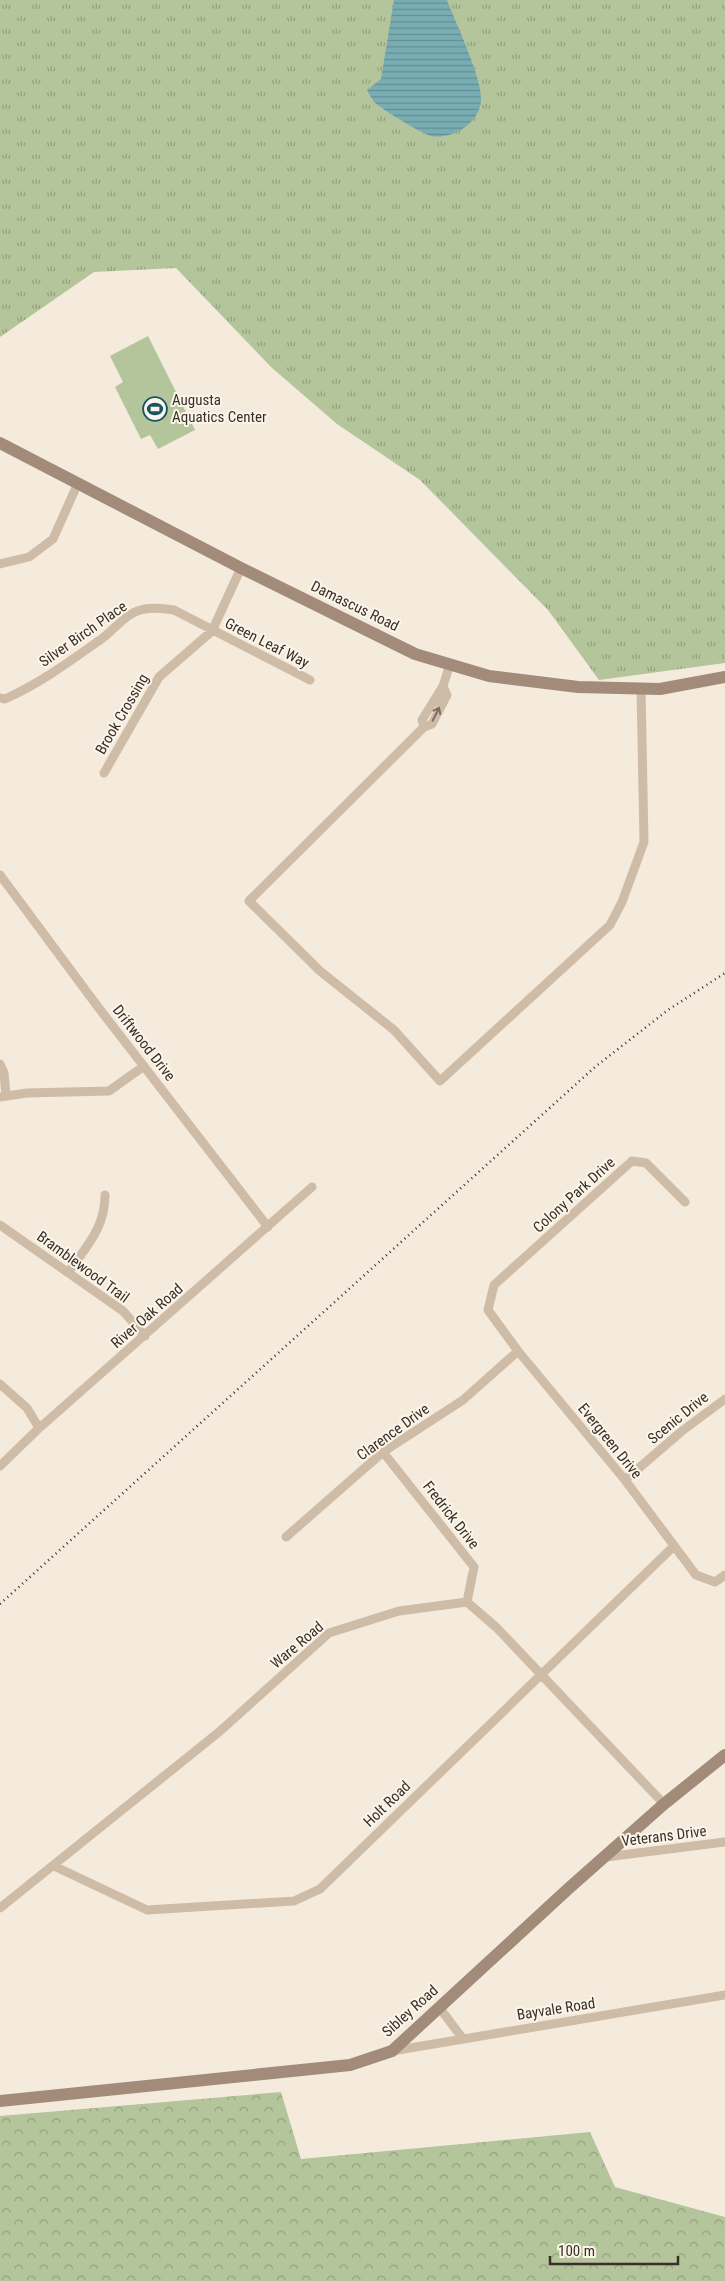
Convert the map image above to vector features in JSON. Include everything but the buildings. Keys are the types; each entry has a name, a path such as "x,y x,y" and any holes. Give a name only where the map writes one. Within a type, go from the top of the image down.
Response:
{"street":[{"name":"Damascus Road","path":"0,443 241,568 415,654 499,678 578,687 660,689 725,676"},
{"path":"0,564 29,557 53,539 78,483"},
{"path":"212,630 241,568"},
{"name":"Silver Birch Place","path":"0,698 5,699 33,686 101,640 133,613 162,608 174,610 212,630"},
{"name":"Green Leaf Way","path":"212,630 310,680"},
{"name":"Brook Crossing","path":"104,773 159,677 212,630"},
{"path":"450,664 443,686 422,720 424,727 249,901 320,971 394,1030 440,1081 610,925 644,842 641,688"},
{"name":"Driftwood Drive","path":"0,875 268,1227"},
{"path":"0,1064 4,1073 3,1096 109,1091 144,1066"},
{"name":"Colony Park Drive","path":"489,1299 494,1285 632,1161 646,1163 685,1202"},
{"name":"River Oak Road","path":"0,1466 40,1428 312,1187"},
{"path":"69,1272 98,1228 105,1213 105,1195"},
{"name":"Bramblewood Trail","path":"0,1225 123,1311 146,1336"},
{"name":"Evergreen Drive","path":"489,1299 488,1310 518,1351 625,1480 696,1575 715,1582 725,1575"},
{"name":"Clarence Drive","path":"286,1537 383,1452 463,1400 518,1351"},
{"path":"0,1384 27,1408 40,1428"},
{"name":"Scenic Drive","path":"625,1480 682,1431 725,1399"},
{"name":"Fredrick Drive","path":"383,1452 474,1567 467,1602"},
{"name":"Holt Road","path":"54,1866 147,1910 294,1901 320,1888 674,1546"},
{"path":"467,1602 497,1628 664,1804"},
{"name":"Ware Road","path":"0,1908 219,1732 329,1633 400,1610 467,1602"},
{"name":"Sibley Road","path":"0,2100 350,2065 392,2051 664,1804 725,1755"},
{"name":"Veterans Drive","path":"606,1856 725,1842"},
{"name":"Bayvale Road","path":"392,2051 725,1995"},
{"path":"439,2007 463,2039"}],"green space":[{"path":"0,0 725,0 725,663 599,680 548,610 420,480 337,424 271,367 176,268 94,272 0,337"},
{"name":"Augusta Aquatics Center","path":"148,336 195,430 158,449 150,435 141,439 115,387 123,382 110,356"},
{"path":"281,2092 301,2159 590,2132 615,2187 725,2217 725,2281 0,2281 0,2116"}],"water":[{"path":"394,0 447,0 478,79 481,101 479,109 470,123 456,132 439,137 426,134 379,106 367,90 381,79"}],"railway":[{"path":"0,1604 595,1067 668,1010 725,973"}],"place":[{"name":"Augusta Aquatics Center","path":"155,409"}]}
